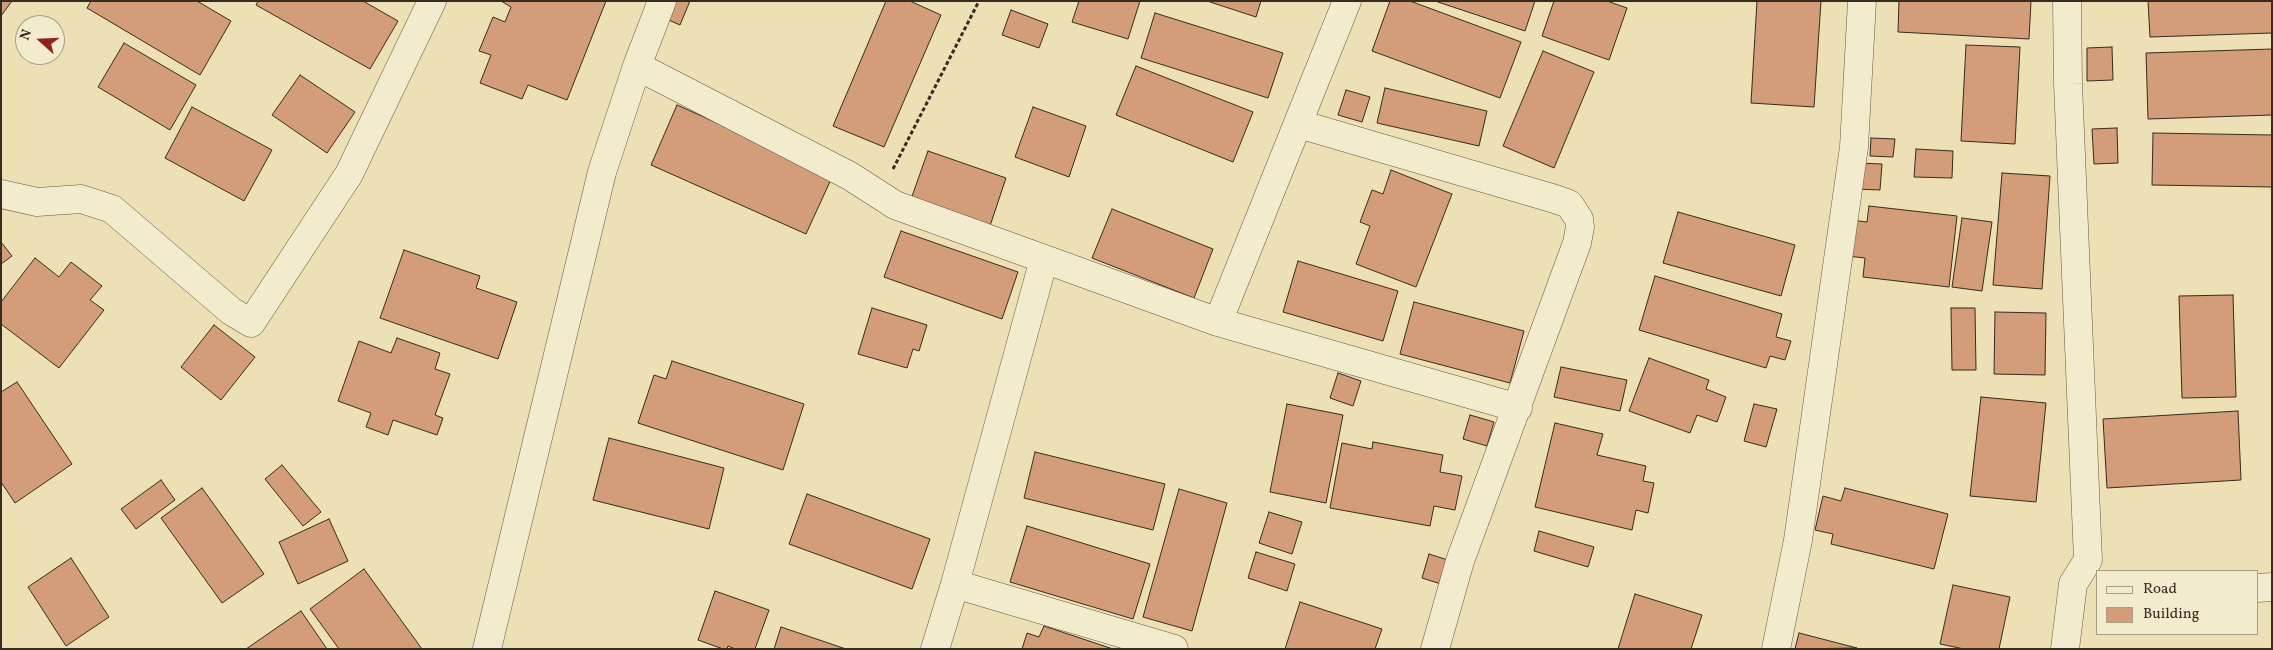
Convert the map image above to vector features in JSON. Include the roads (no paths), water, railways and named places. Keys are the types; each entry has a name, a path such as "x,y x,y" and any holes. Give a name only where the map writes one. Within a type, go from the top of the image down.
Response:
{"street":[{"path":"1,194 38,202 81,199 112,209 230,311 251,323 349,174 432,1"},
{"path":"487,649 602,172 637,66 662,1"},
{"path":"1218,322 1347,1"},
{"path":"1776,649 1798,540 1854,147 1862,1"},
{"path":"2065,649 2085,585 2088,560 2068,84 2067,1"},
{"path":"637,66 850,176 895,205 1218,322 1518,408"},
{"path":"1299,124 1555,199 1569,204 1579,219 1580,227 1577,243 1518,408 1460,561 1435,649"},
{"path":"935,649 955,584 1044,259"},
{"path":"955,584 1174,649"},
{"path":"2258,588 2272,587"}]}
